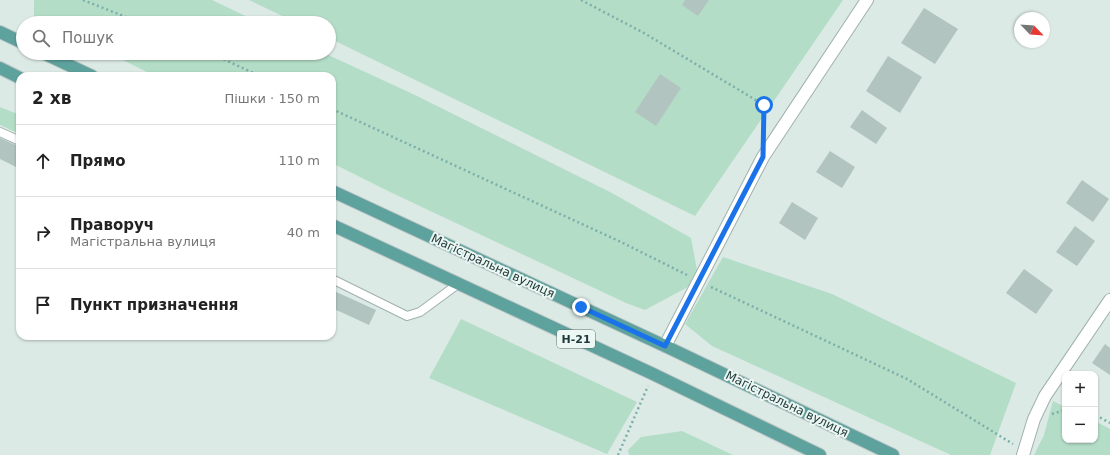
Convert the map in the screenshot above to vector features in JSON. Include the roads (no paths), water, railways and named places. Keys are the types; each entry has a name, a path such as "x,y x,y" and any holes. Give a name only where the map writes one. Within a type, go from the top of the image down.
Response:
{"main road":[{"path":"0,32 16,40"},
{"path":"58,60 83,72"},
{"path":"0,68 16,76"},
{"name":"Магістральна вулиця","path":"336,193 665,346 893,455"},
{"name":"Н-21","path":"336,227 653,374 820,455"}],"street":[{"path":"665,346 763,157 867,0"},
{"path":"1023,455 1034,419 1045,396 1110,300"}],"lane":[{"path":"0,132 16,139"},
{"path":"336,281 407,316 420,312 458,284"}]}
